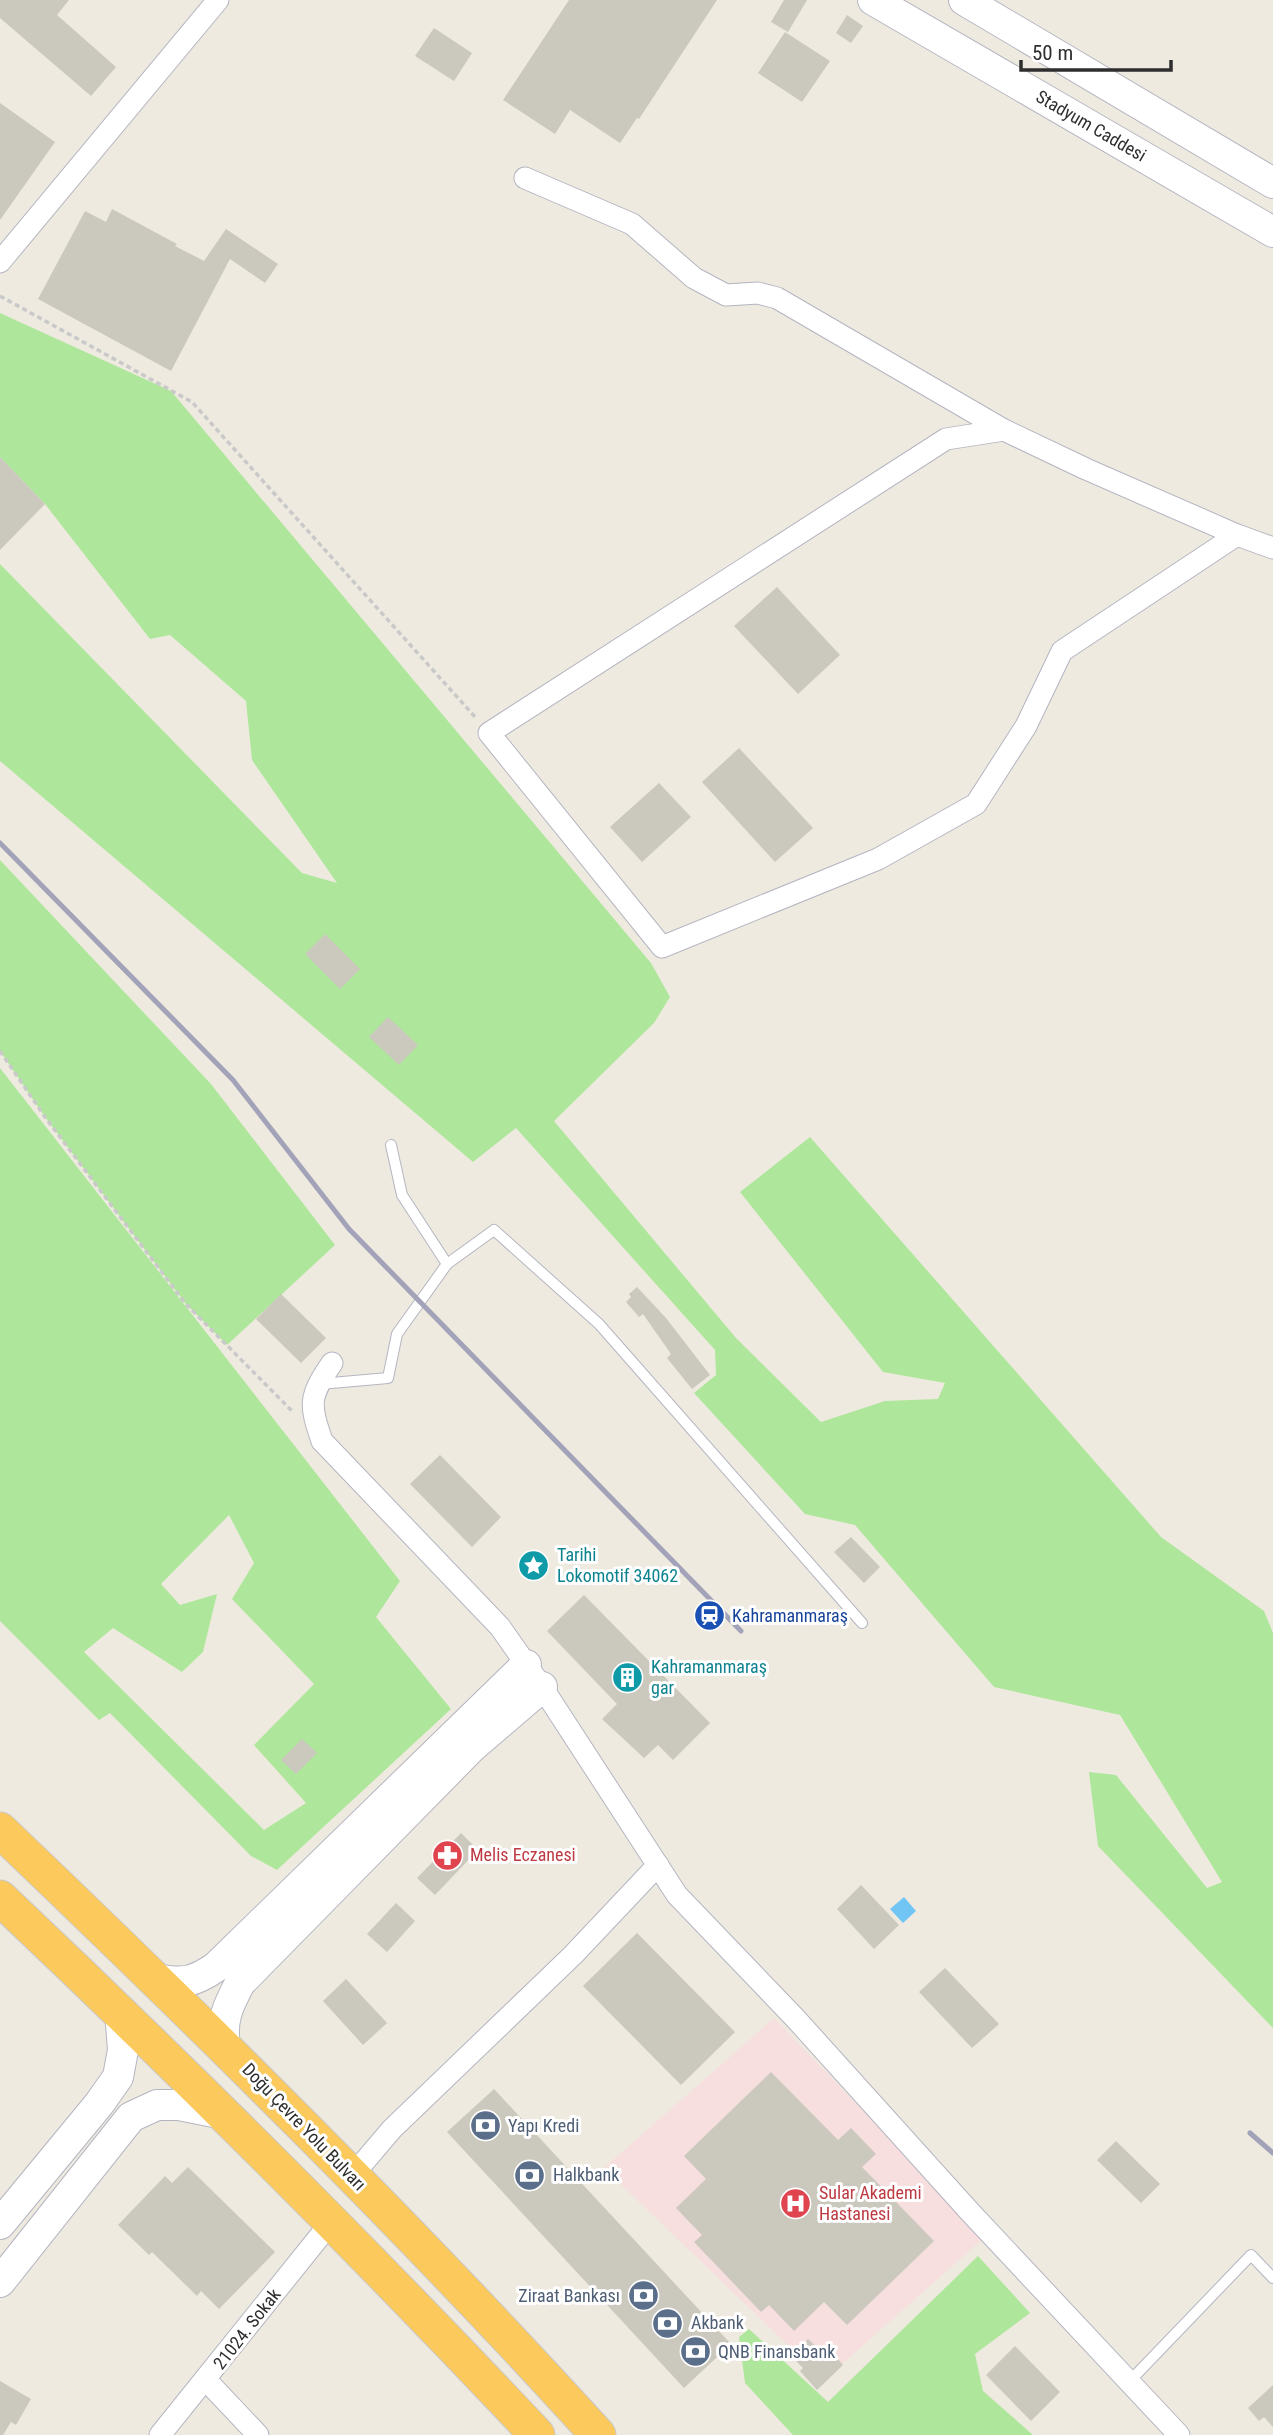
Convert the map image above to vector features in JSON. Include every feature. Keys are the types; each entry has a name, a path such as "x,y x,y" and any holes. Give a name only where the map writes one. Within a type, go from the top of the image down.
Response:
{"highway":[{"name":"Doğu Çevre Yolu Bulvarı","path":"0,1830 225,2046 498,2326 598,2435"},
{"path":"0,1898 120,2011 332,2221 537,2435"}],"main road":[{"name":"Stadyum Caddesi","path":"873,0 916,12 1273,232"},
{"path":"967,1 1273,183"},
{"path":"156,1979 176,1983 199,1979 216,1967 534,1676"},
{"path":"225,2046 222,2025 240,1983 472,1747 534,1676"},
{"path":"0,2224 118,2077 122,2050 120,2011"},
{"path":"0,2283 131,2117 157,2105 179,2105 224,2114"}],"street":[{"path":"0,261 218,0"},
{"path":"525,178 632,224 694,278 726,295 758,293 777,298 1004,430 1086,469 1273,548"},
{"path":"1004,430 946,439 489,733 662,947 878,859 976,804 1026,726 1062,652 1237,535"},
{"path":"332,1363 317,1384 312,1410 322,1441 500,1627 677,1895 795,2018 970,2213 1179,2435"},
{"path":"352,2176 392,2129 573,1955 658,1865"},
{"name":"21024. Sokak","path":"160,2435 332,2221"},
{"path":"206,2380 258,2435"}],"lane":[{"path":"391,1145 402,1195 447,1264"},
{"path":"317,1384 388,1378 397,1334 447,1264 494,1230 599,1324 862,1623"},
{"path":"1129,2382 1251,2255 1273,2278"}],"path":[{"path":"0,296 192,402 489,733"},
{"path":"0,1051 45,1117 185,1303 322,1441"}],"shaded area":[{"name":"Sular Akademi Hastanesi","path":"774,2018 985,2237 824,2380 604,2168"}],"green space":[{"path":"0,313 171,391 651,963 670,997 654,1023 554,1121 736,1338 821,1422 885,1401 938,1399 945,1383 883,1372 740,1192 810,1137 1161,1537 1264,1611 1273,1633 1273,2028 1098,1846 1089,1772 1116,1775 1207,1888 1222,1882 1120,1715 994,1687 855,1525 805,1514 694,1393 716,1375 715,1350 516,1128 473,1162 0,761 0,564 302,873 337,883 252,760 246,701 170,635 150,639 45,504 0,457"},
{"path":"0,860 211,1084 335,1245 227,1345 185,1303 45,1117 0,1051"},
{"path":"0,1068 400,1581 376,1617 451,1709 277,1870 251,1856 110,1713 99,1720 0,1621","holes":["229,1515 254,1563 232,1599 314,1684 254,1745 306,1803 264,1830 84,1652 113,1628 182,1672 203,1652 217,1594 180,1605 161,1584"]},
{"path":"978,2256 1030,2313 975,2354 983,2391 1033,2435 793,2435 745,2383 739,2337 749,2329 828,2402"}],"water":[{"path":"904,1897 916,1911 903,1923 890,1909"}],"building":[{"path":"0,0 69,0 57,15 116,67 91,96 0,18"},
{"path":"569,0 717,0 639,119 637,118 620,143 570,110 555,134 503,100"},
{"path":"784,0 807,0 788,32 771,22"},
{"path":"847,15 863,26 851,43 836,33"},
{"path":"434,28 472,53 454,81 415,56"},
{"path":"785,32 830,61 802,102 758,73"},
{"path":"0,103 55,142 0,220"},
{"path":"112,209 204,261 226,229 278,264 265,283 230,259 171,371 38,299 85,211 106,222"},
{"path":"0,457 45,504 0,550"},
{"path":"777,587 840,655 798,694 734,626"},
{"path":"739,748 813,828 775,862 702,782"},
{"path":"659,783 691,817 642,862 610,827"},
{"path":"325,934 360,969 340,989 305,954"},
{"path":"388,1017 418,1045 399,1065 369,1037"},
{"path":"637,1287 666,1318 710,1375 692,1389 667,1358 671,1354 643,1314 639,1317 626,1302 631,1297 629,1294"},
{"path":"281,1294 326,1338 301,1363 256,1319"},
{"path":"440,1455 501,1517 472,1547 410,1484"},
{"path":"851,1537 880,1567 864,1583 834,1552"},
{"name":"Kahramanmaraş gar","path":"584,1595 710,1723 673,1760 658,1745 644,1758 602,1719 617,1704 547,1631"},
{"path":"302,1739 317,1753 296,1774 281,1760"},
{"path":"461,1833 478,1850 435,1895 417,1878"},
{"path":"861,1885 899,1925 874,1949 837,1909"},
{"path":"396,1903 415,1921 387,1952 367,1934"},
{"path":"637,1933 735,2032 681,2085 583,1986"},
{"path":"945,1968 999,2024 972,2048 919,1992"},
{"path":"346,1979 387,2023 363,2045 323,2001"},
{"path":"771,2072 838,2140 851,2128 876,2154 862,2167 934,2241 847,2325 824,2302 794,2331 769,2305 761,2312 694,2242 702,2235 676,2208 706,2179 684,2156"},
{"path":"494,2089 731,2344 684,2388 447,2132"},
{"path":"1116,2141 1160,2184 1141,2203 1097,2160"},
{"path":"188,2167 275,2252 219,2309 201,2291 197,2296 152,2252 149,2255 118,2225 165,2176 172,2183"},
{"path":"808,2339 821,2351 826,2346 843,2365 817,2390 800,2371 803,2368 791,2356"},
{"path":"1015,2346 1060,2392 1031,2421 986,2375"},
{"path":"0,2381 31,2399 16,2425 11,2422 3,2435 0,2435"},
{"path":"1273,2385 1273,2427 1264,2417 1259,2421 1248,2408"}],"railway":[{"path":"0,843 233,1080 349,1229 741,1631"},
{"path":"1250,2133 1273,2153"}],"place":[{"name":"Tarihi Lokomotif 34062","path":"534,1565"},
{"name":"Kahramanmaraş","path":"709,1616"},
{"name":"Kahramanmaraş gar","path":"628,1677"},
{"name":"Melis Eczanesi","path":"447,1855"},
{"name":"Yapı Kredi","path":"485,2126"},
{"name":"Halkbank","path":"530,2175"},
{"name":"Sular Akademi Hastanesi","path":"796,2203"},
{"name":"Ziraat Bankası","path":"643,2296"},
{"name":"Akbank","path":"668,2323"},
{"name":"QNB Finansbank","path":"695,2352"}]}
